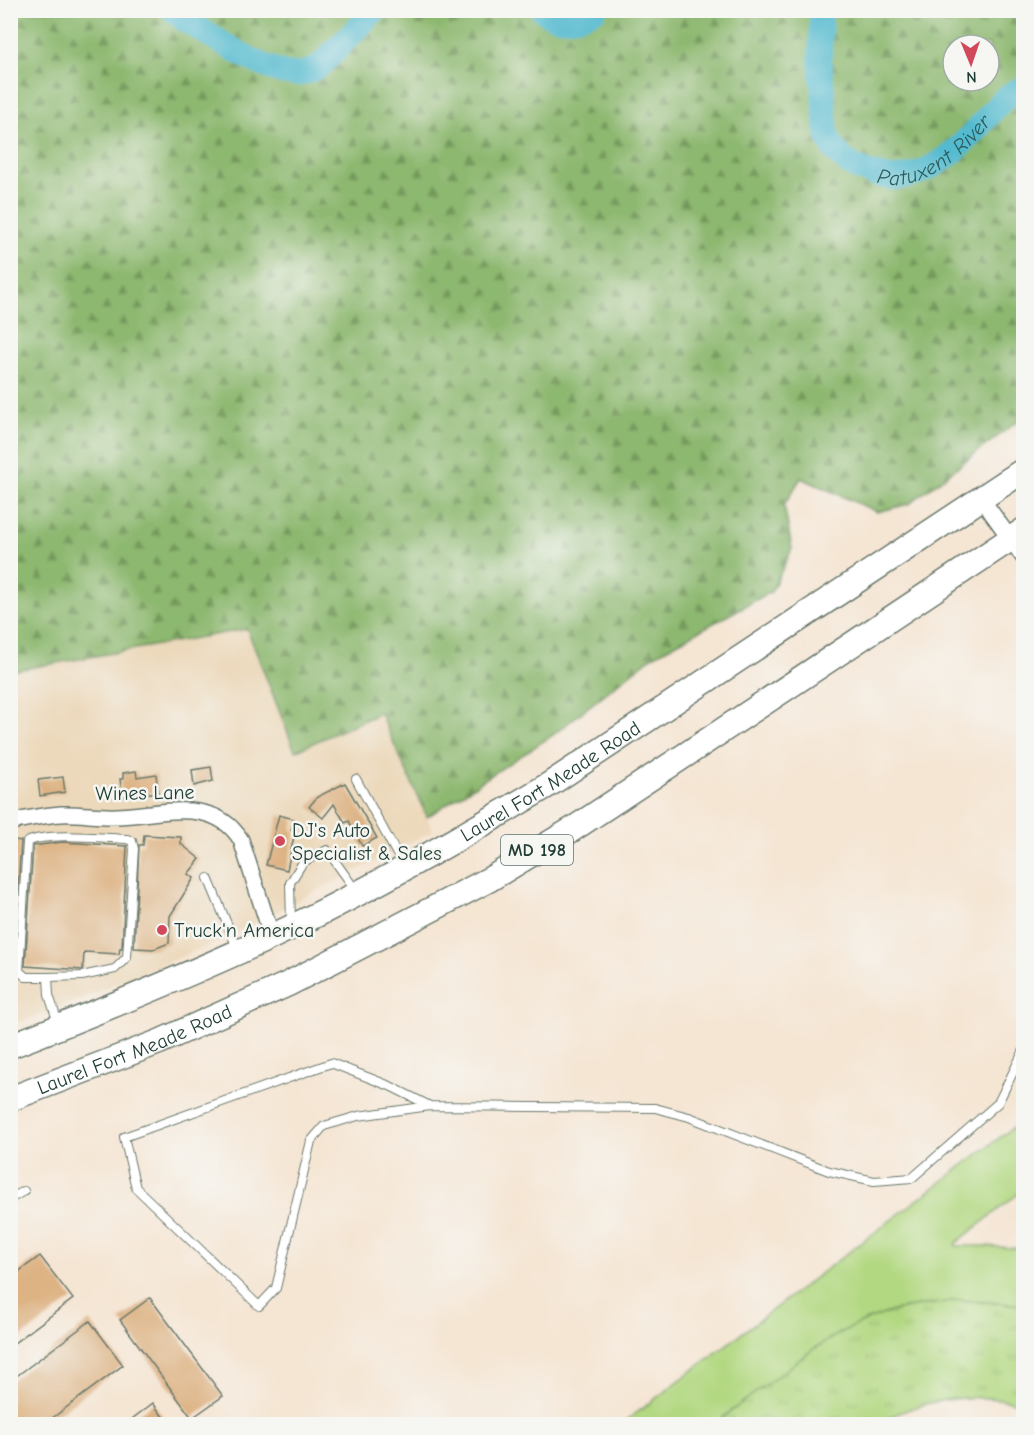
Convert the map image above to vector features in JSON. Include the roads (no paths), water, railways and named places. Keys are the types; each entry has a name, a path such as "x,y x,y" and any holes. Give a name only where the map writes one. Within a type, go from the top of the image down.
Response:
{"main road":[{"name":"Laurel Fort Meade Road","path":"10,1046 142,994 239,951 405,868 550,784 1023,470"},
{"name":"Laurel Fort Meade Road","path":"10,1100 159,1042 288,984 490,879 573,829 1019,542"}],"street":[{"path":"981,498 1019,542"},
{"name":"Wines Lane","path":"10,822 61,814 103,817 153,811 204,812 224,820 234,828 241,840 281,932"}],"lane":[{"path":"356,779 405,868"},
{"path":"79,837 132,841 134,849 127,957 114,969 82,976 48,977 26,977 19,971 27,842 36,838 79,837"},
{"path":"281,932 290,883 303,862 327,850 357,893"},
{"path":"208,878 239,951"},
{"path":"48,977 49,995 60,1027"},
{"path":"430,1106 390,1086 331,1063 124,1137 136,1188 259,1306 276,1288 311,1141 324,1126 358,1116 430,1106 655,1108 689,1117 829,1171 874,1181 912,1178 998,1102 1023,1050"},
{"path":"10,1199 24,1191"}],"waterway":[{"name":"Patuxent River","path":"173,10 183,19 223,44 255,61 286,73 298,74 320,66 375,10"},
{"name":"Patuxent River","path":"542,10 561,18 582,16 595,10"},
{"name":"Patuxent River","path":"821,10 820,61 827,134 832,146 841,157 864,171 895,178 908,176 932,166 965,142 1006,97 1024,88"}],"place":[{"name":"DJ's Auto Specialist & Sales","path":"280,841"},
{"name":"Truck'n America","path":"162,930"}]}
